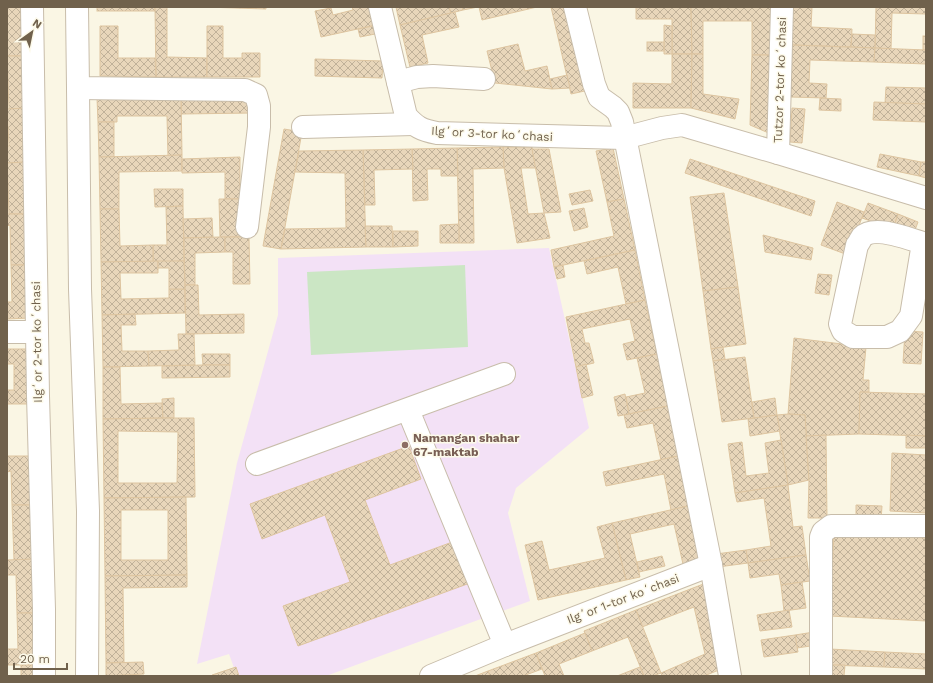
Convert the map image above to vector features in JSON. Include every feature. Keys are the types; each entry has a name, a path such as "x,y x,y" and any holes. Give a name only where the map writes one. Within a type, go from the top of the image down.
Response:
{"street":[{"name":"Ilgʻor 2-tor koʻchasi","path":"32,7 37,332 44,609 44,676"},
{"path":"76,7 80,289 88,511 87,676"},
{"name":"Ilgʻor 3-tor koʻchasi","path":"380,7 406,116 413,124 422,130 437,133 624,138 662,128 682,125 926,198"},
{"path":"575,7 594,84 599,97 618,112 622,122 711,565 730,676"},
{"name":"Tutzor 2-tor koʻchasi","path":"778,153 782,7"},
{"path":"398,82 417,77 433,76 484,79"},
{"path":"78,88 245,90 256,95 259,106 259,127 248,227"},
{"path":"303,127 413,124"},
{"path":"873,232 890,233 924,244 911,316 900,331 887,337 853,337 843,331 840,324 857,246 863,236 873,232"},
{"path":"7,332 37,332"},
{"path":"258,464 504,374"},
{"path":"408,410 505,645"},
{"path":"821,676 821,537 823,532 831,526 926,526"},
{"name":"Ilgʻor 1-tor koʻchasi","path":"431,676 505,645 711,565"}],"shaded area":[{"name":"Namangan shahar 67-maktab","path":"549,248 589,428 516,488 508,513 530,601 326,676 237,676 229,654 197,664 237,463 278,315 278,258"}],"green space":[{"path":"465,265 468,347 311,355 307,272"}],"building":[{"path":"7,7 24,7 25,56 7,56"},
{"path":"97,7 155,7 155,11 97,11"},
{"path":"155,7 167,7 167,57 207,58 207,77 156,77"},
{"path":"205,7 266,7 266,9"},
{"path":"352,7 372,7 376,25 321,37 315,11 331,8 333,15 353,10"},
{"path":"396,7 449,7 451,13 400,25"},
{"path":"449,7 462,7 463,10 451,13"},
{"path":"462,7 478,7 463,10"},
{"path":"479,7 537,7 482,20"},
{"path":"551,7 569,7 589,90 571,94"},
{"path":"636,7 691,7 692,54 672,54 672,19 636,19"},
{"path":"691,7 773,7 773,55 752,55 752,21 703,21 703,54 692,54"},
{"path":"793,7 812,7 811,27 852,29 851,47 792,45"},
{"path":"876,7 926,7 926,14 892,13 891,49 875,48"},
{"path":"455,12 459,27 422,35 428,63 410,67 400,25"},
{"path":"664,25 672,26 672,54 664,54"},
{"path":"100,26 118,26 118,58 155,58 156,77 100,76"},
{"path":"207,26 223,26 223,58 242,58 242,53 260,53 260,77 207,77"},
{"path":"373,26 375,34 360,37 358,29"},
{"path":"852,34 875,35 875,48 851,47"},
{"path":"923,36 926,36 926,50 923,50"},
{"path":"647,42 664,42 664,51 647,51"},
{"path":"518,44 525,71 547,66 552,89 495,83 487,51"},
{"path":"792,45 875,48 874,62 810,60 809,83 827,84 826,98 790,97"},
{"path":"875,48 926,50 926,64 874,62"},
{"path":"672,54 692,54 691,108 633,108 633,83 672,84"},
{"path":"692,54 703,54 703,94 739,99 735,119 691,108"},
{"path":"752,55 773,55 771,134 750,125"},
{"path":"7,56 25,56 27,108 9,109"},
{"path":"315,59 383,61 382,78 315,76"},
{"path":"567,75 570,88 552,89 550,79"},
{"path":"886,87 926,88 926,104 885,103"},
{"path":"252,95 253,113 181,114 181,97"},
{"path":"181,97 182,155 168,156 167,116 117,116 117,122 98,122 97,98"},
{"path":"820,98 841,99 841,111 819,110"},
{"path":"874,102 926,104 926,122 873,120"},
{"path":"27,108 28,162 7,163 7,146 9,146 7,109"},
{"path":"792,108 805,109 802,143 790,142"},
{"path":"98,122 114,122 114,157 99,157"},
{"path":"284,129 302,132 281,249 263,246"},
{"path":"503,147 532,147 536,168 521,168 528,214 544,213 550,238 517,243 504,168"},
{"path":"503,147 504,168 473,169 474,243 459,243 457,148"},
{"path":"457,148 458,176 441,176 441,169 427,169 428,200 413,201 412,149"},
{"path":"613,148 624,199 607,202 596,151"},
{"path":"412,149 413,169 374,170 375,205 365,205 363,150"},
{"path":"532,149 549,149 561,212 544,213"},
{"path":"363,150 366,247 281,249 285,229 346,228 345,173 295,172 299,151"},
{"path":"880,154 921,162 919,176 877,167"},
{"path":"182,155 182,171 119,172 119,209 100,209 99,157"},
{"path":"240,157 240,199 225,199 225,172 182,173 182,159"},
{"path":"690,159 815,201 811,216 685,173"},
{"path":"25,162 27,214 9,214 7,163"},
{"path":"921,162 926,162 926,178 919,176"},
{"path":"154,189 183,189 183,206 155,207"},
{"path":"590,190 593,201 572,205 569,194"},
{"path":"724,193 738,287 703,291 690,197"},
{"path":"219,199 240,199 241,237 220,237"},
{"path":"624,199 635,250 554,267 551,250 614,236 607,202"},
{"path":"837,202 864,212 848,255 821,245"},
{"path":"868,203 898,214 893,229 862,218"},
{"path":"183,206 184,261 153,262 153,245 167,245 166,207"},
{"path":"584,208 588,227 574,231 569,211"},
{"path":"100,209 119,209 120,246 153,245 153,262 101,262"},
{"path":"7,214 27,214 28,265 11,265 10,225 7,226"},
{"path":"898,214 918,222 915,230 895,223"},
{"path":"212,218 213,237 184,238 183,219"},
{"path":"459,224 459,243 440,243 440,225"},
{"path":"365,226 392,226 393,247 366,247"},
{"path":"393,231 418,231 418,246 393,247"},
{"path":"763,235 813,248 811,260 765,252"},
{"path":"225,237 225,252 195,253 195,285 185,285 184,238"},
{"path":"225,237 249,237 250,284 233,284 233,252 225,252"},
{"path":"635,250 645,300 626,304 618,267 587,274 584,261"},
{"path":"158,261 158,273 120,273 121,299 169,298 169,289 185,289 185,313 102,315 101,262"},
{"path":"158,261 184,261 185,289 169,289 169,268 158,268"},
{"path":"11,265 28,265 30,318 7,319 7,302 12,302"},
{"path":"563,265 565,277 557,279 554,267"},
{"path":"818,274 832,275 829,295 815,293"},
{"path":"185,285 198,285 199,315 244,314 244,333 186,334"},
{"path":"738,287 746,344 711,349 703,291"},
{"path":"645,300 657,354 627,360 623,344 635,341 630,319 582,329 585,343 589,343 594,363 576,367 566,317"},
{"path":"135,314 136,325 121,325 122,351 148,351 149,366 103,367 102,315"},
{"path":"905,331 923,332 921,364 903,363"},
{"path":"178,334 194,334 195,365 149,366 148,351 179,350"},
{"path":"794,338 866,347 863,380 869,380 869,392 860,392 859,434 806,436 805,415 788,414"},
{"path":"723,347 725,359 713,361 711,349"},
{"path":"7,349 30,349 32,404 7,404 7,390 14,390 14,364 7,364"},
{"path":"202,354 230,354 230,365 203,365"},
{"path":"657,354 668,406 629,414 626,397 645,393 637,358"},
{"path":"745,357 754,418 722,422 713,361"},
{"path":"586,364 593,395 582,398 576,367"},
{"path":"230,365 230,377 162,378 162,366"},
{"path":"103,367 120,367 121,404 162,403 163,418 103,419"},
{"path":"860,392 926,394 926,436 859,434"},
{"path":"625,394 629,414 618,416 614,397"},
{"path":"174,398 174,418 163,418 162,399"},
{"path":"775,398 777,415 754,418 752,402"},
{"path":"668,406 678,456 661,460 653,423 627,428 624,415"},
{"path":"777,415 805,415 809,480 788,485"},
{"path":"777,415 780,431 750,436 748,419"},
{"path":"194,418 195,497 104,498 103,419","holes":["118,431 178,432 177,483 118,483"]},
{"path":"826,435 827,518 808,518 809,480 806,436"},
{"path":"906,435 926,436 926,448 906,448"},
{"path":"781,440 788,485 735,493 728,444 742,442 746,476 769,473 765,443"},
{"path":"409,446 421,479 365,500 390,565 455,541 470,583 298,646 283,606 350,582 325,515 262,539 250,504"},
{"path":"892,453 926,455 926,513 890,511"},
{"path":"7,456 31,456 32,505 12,505 11,471 7,472"},
{"path":"678,456 688,506 671,510 664,474 606,486 603,472"},
{"path":"788,485 793,527 802,526 806,555 748,563 746,550 771,546 764,498 737,502 735,493"},
{"path":"186,497 187,575 105,576 104,498","holes":["121,510 168,510 168,560 121,560"]},
{"path":"12,505 32,505 34,559 14,560"},
{"path":"856,505 882,506 881,521 856,520"},
{"path":"688,506 701,560 683,564 674,524 630,534 640,577 626,580 612,523"},
{"path":"612,523 626,580 538,600 525,545 542,541 549,570 605,558 597,527"},
{"path":"834,533 926,538 926,621 830,616"},
{"path":"746,550 748,563 718,567 716,554"},
{"path":"806,555 810,581 781,585 779,574 750,578 748,563"},
{"path":"662,556 665,566 639,572 637,562"},
{"path":"34,559 35,613 17,613 16,575 7,575 7,560"},
{"path":"187,575 187,587 123,588 124,662 106,663 105,576"},
{"path":"802,582 806,608 784,611 781,585"},
{"path":"706,583 724,668 704,676 662,676 661,673 705,654 694,607 642,627 636,610"},
{"path":"636,610 661,673 653,676 644,676 628,637 592,651 584,631"},
{"path":"789,610 792,627 760,631 757,615"},
{"path":"17,613 35,613 36,665 7,665 7,649 18,649"},
{"path":"814,632 817,645 797,648 795,635"},
{"path":"585,633 592,651 559,664 564,676 545,676 536,653"},
{"path":"795,635 798,652 764,657 761,640"},
{"path":"830,649 885,652 884,667 829,665"},
{"path":"885,652 926,654 926,669 884,667"},
{"path":"536,653 542,669 523,676 490,676 488,671"},
{"path":"143,662 144,674 106,676 106,663"},
{"path":"21,665 36,665 37,676 21,676"},
{"path":"832,665 845,665 844,676 831,676"},
{"path":"236,667 239,676 212,675"},
{"path":"640,667 644,676 617,676"},
{"path":"488,671 490,676 475,676"}],"place":[{"name":"Namangan shahar 67-maktab","path":"405,445"}]}
